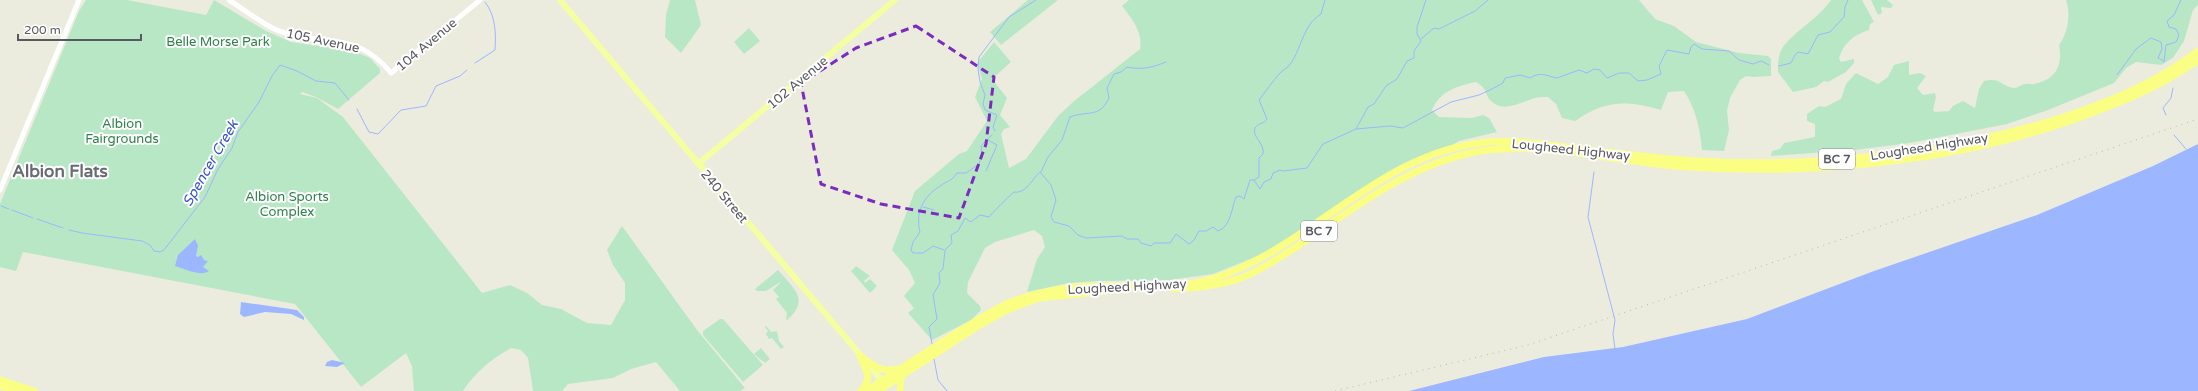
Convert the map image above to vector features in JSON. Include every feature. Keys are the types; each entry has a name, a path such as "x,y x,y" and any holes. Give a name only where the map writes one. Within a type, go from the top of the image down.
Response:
{"highway":[{"name":"Lougheed Highway","path":"866,391 886,386 902,368 982,317 1026,297 1069,288 1170,286 1214,278 1267,256 1389,174 1457,148 1484,143 1517,142 1645,157 1732,162 1824,160 1906,152 1995,136 2075,112 2153,80 2198,51"},
{"name":"Lougheed Highway","path":"878,391 978,326 1007,310 1038,298 1116,290 1186,288 1239,279 1282,256 1398,180 1431,164 1458,156 1480,151 1510,148 1658,165 1751,169 1835,166 1908,159 1995,142 2066,123 2144,91 2176,75 2198,60"},
{"path":"860,356 884,370 902,368"},
{"path":"860,356 868,376 868,381 861,391"},
{"path":"900,391 901,376"},
{"path":"0,380 34,391"},
{"path":"0,386 16,391"}],"main road":[{"name":"240 Street","path":"560,0 886,386"},
{"name":"102 Avenue","path":"698,164 895,0"}],"street":[{"path":"0,190 79,0"},
{"name":"105 Avenue","path":"229,0 285,33 364,49 378,57 391,73"},
{"name":"104 Avenue","path":"391,73 480,0"}],"highlighted area":[{"path":"916,26 994,77 986,144 959,218 881,204 821,184 801,83 856,48"}],"green space":[{"path":"86,0 127,0 206,15 214,0 266,31 291,42 354,51 370,58 380,69 380,73 338,109 316,97 302,92 300,94 317,98 343,117 482,293 510,285 527,293 542,305 561,309 587,323 611,325 625,300 625,283 613,265 607,250 622,226 697,330 745,388 740,391 680,391 656,362 631,369 613,378 568,384 562,391 533,391 528,358 521,350 511,348 484,366 463,391 414,391 412,366 406,353 361,387 295,304 23,252 16,271 0,267 0,204 79,11"},
{"path":"670,0 695,0 701,25 681,53 665,37 666,15"},
{"path":"1028,0 1058,0 1001,45 990,32"},
{"path":"1129,0 1639,0 1655,19 1674,26 1696,42 1739,53 1768,56 1771,59 1771,76 1746,76 1740,80 1730,98 1727,111 1729,130 1724,151 1702,150 1697,119 1692,105 1684,91 1668,92 1661,110 1637,105 1616,104 1596,109 1575,121 1562,118 1556,104 1548,97 1536,98 1506,107 1496,105 1491,101 1483,87 1476,82 1462,85 1444,94 1432,110 1439,117 1472,118 1483,115 1489,118 1497,132 1459,141 1441,152 1389,174 1265,253 1213,274 1169,280 1069,283 1027,292 1037,259 1045,247 1042,236 1034,230 995,242 985,248 968,282 967,293 980,306 981,310 971,320 932,340 908,313 914,308 904,296 915,283 909,270 892,250 915,191 959,154 967,151 987,121 975,97 982,79 977,63 994,42 1011,62 992,79 1007,98 1000,115 1010,127 1004,129 1001,134 1009,168 1026,159 1058,116 1073,102 1140,49 1140,37 1136,26 1122,6"},
{"path":"1831,0 1862,0 1874,22 1870,24 1869,30 1850,40 1841,52 1839,58 1841,62 1854,59 1854,63 1846,72 1828,82 1824,81 1816,87 1793,92 1778,72 1778,60 1780,53 1789,40 1819,14"},
{"path":"1871,0 1887,0 1893,5 1891,8 1881,7 1882,13 1878,15"},
{"path":"2066,0 2198,0 2198,5 2193,10 2184,41 2173,58 2161,65 2136,62 2126,68 2114,83 2048,110 2007,124 1910,143 1854,150 1771,156 1772,151 1780,149 1784,143 1815,137 1815,124 1807,121 1807,114 1819,106 1825,107 1841,99 1846,84 1856,73 1878,84 1888,77 1894,65 1909,61 1909,75 1920,73 1926,76 1917,88 1923,95 1935,93 1936,97 1933,110 1935,112 1949,111 1953,106 1963,101 1975,108 1979,89 1984,81 1994,80 2014,88 2024,84 2042,82 2048,79 2053,75 2059,65 2059,45 2065,35 2068,23 2068,5"},
{"path":"749,28 760,41 744,54 734,42"},
{"path":"856,266 870,276 864,281 865,283 870,279 877,286 870,293 851,271"},
{"path":"778,270 790,283 799,301 798,307 786,321 787,313 776,299 779,297 773,290 782,281 766,291 757,291 755,289"},
{"path":"720,319 723,319 763,365 743,382 703,335 703,331"},
{"path":"766,326 771,332 777,331 779,341 784,347 781,349 772,338 769,339 766,334 768,331 765,327"},
{"path":"761,348 770,359 765,363 754,354"}],"water":[{"path":"2198,144 2198,391 1409,391 1544,357 1623,347 1747,319 1874,271 2037,215 2153,166"},
{"path":"195,239 198,246 196,256 198,257 201,255 204,260 208,261 203,267 209,271 206,273 197,273 175,266 178,255"},
{"path":"241,302 297,310 304,317 304,320 291,314 265,312 244,317 240,314"},
{"path":"332,360 345,363 337,367 325,366 327,362"}],"waterway":[{"path":"995,131 993,127 997,115 985,110 983,104 985,95 980,82 978,69 979,57 1009,17 1036,0"},
{"path":"1254,180 1259,177 1259,158 1263,154 1262,146 1254,131 1256,126 1267,119 1259,100 1280,73 1289,66 1295,57 1306,30 1321,14 1325,0"},
{"path":"1356,129 1368,107 1374,104 1386,86 1397,79 1407,61 1414,58 1414,51 1421,41 1417,34 1417,27 1426,0"},
{"path":"1421,39 1434,28 1439,29 1475,11 1488,0"},
{"path":"1779,66 1791,63 1798,52 1808,54 1818,35 1830,32 1844,17 1845,7 1848,0"},
{"path":"2164,62 2166,45 2176,42 2179,35 2176,29 2169,27 2167,21 2174,15 2181,0"},
{"name":"Spencer Creek","path":"475,63 495,50 495,31 493,19 489,7 485,2"},
{"path":"2117,75 2136,49 2151,38 2161,42 2162,49 2158,58 2164,61"},
{"path":"932,344 929,327 937,319 933,295 940,283 939,273 943,269 945,250 952,243 951,235 958,231 965,218 971,222 980,215 989,217 1014,192 1022,191 1040,172 1051,185 1056,200 1051,217 1054,222 1069,226 1078,235 1086,238 1122,236 1127,239 1138,239 1141,243 1151,246 1154,243 1170,243 1176,234 1189,244 1194,240 1199,231 1206,231 1213,227 1218,231 1226,225 1236,197 1240,196 1244,199 1250,180 1254,180 1260,189 1264,182 1271,179 1273,173 1280,170 1283,171 1307,168 1323,144 1356,129 1390,126 1403,128 1451,102 1479,95 1492,89 1503,83 1505,78 1520,75 1530,78 1540,74 1557,78 1579,70 1587,73 1594,69 1600,70 1607,78 1619,73 1629,73 1638,81 1647,80 1661,74 1659,66 1667,50 1689,54 1691,47 1694,44 1702,49 1729,51 1739,60 1753,64 1761,61 1769,65"},
{"path":"1041,172 1048,157 1062,140 1070,117 1092,113 1101,109 1105,105 1109,98 1107,88 1114,74 1121,72 1127,67 1146,68 1166,62"},
{"name":"Spencer Creek","path":"69,230 142,241 150,245 154,251 160,252 164,250 205,197 218,169 232,148 238,132 259,102 272,76 280,65 297,71 316,81 335,83 349,100"},
{"name":"Spencer Creek","path":"357,109 369,132 378,134 401,110 426,106 436,86 460,76 467,70"},
{"path":"2166,115 2163,108 2171,98 2173,88"},
{"path":"944,250 933,246 923,253 913,253 911,250 913,242 920,232 919,218 922,206 934,190 951,179 957,173 966,173 979,164 982,154 981,146 992,135"},
{"path":"2174,135 2186,149"},
{"path":"986,171 997,145 988,140"},
{"path":"1594,172 1588,217 1615,320 1613,334 1615,349"},
{"name":"Spencer Creek","path":"1,206 9,209"},
{"path":"923,207 934,210"},
{"name":"Spencer Creek","path":"12,210 33,218"},
{"name":"Spencer Creek","path":"37,219 63,228"},
{"path":"934,359 938,380 947,391"}],"railway":[{"path":"1335,391 1528,345 2198,119"}],"district":[{"name":"Albion Flats","path":"60,171"}],"park label":[{"name":"Belle Morse Park","path":"218,41"},
{"name":"Albion Fairgrounds","path":"122,130"},
{"name":"Albion Sports Complex","path":"287,204"}]}
